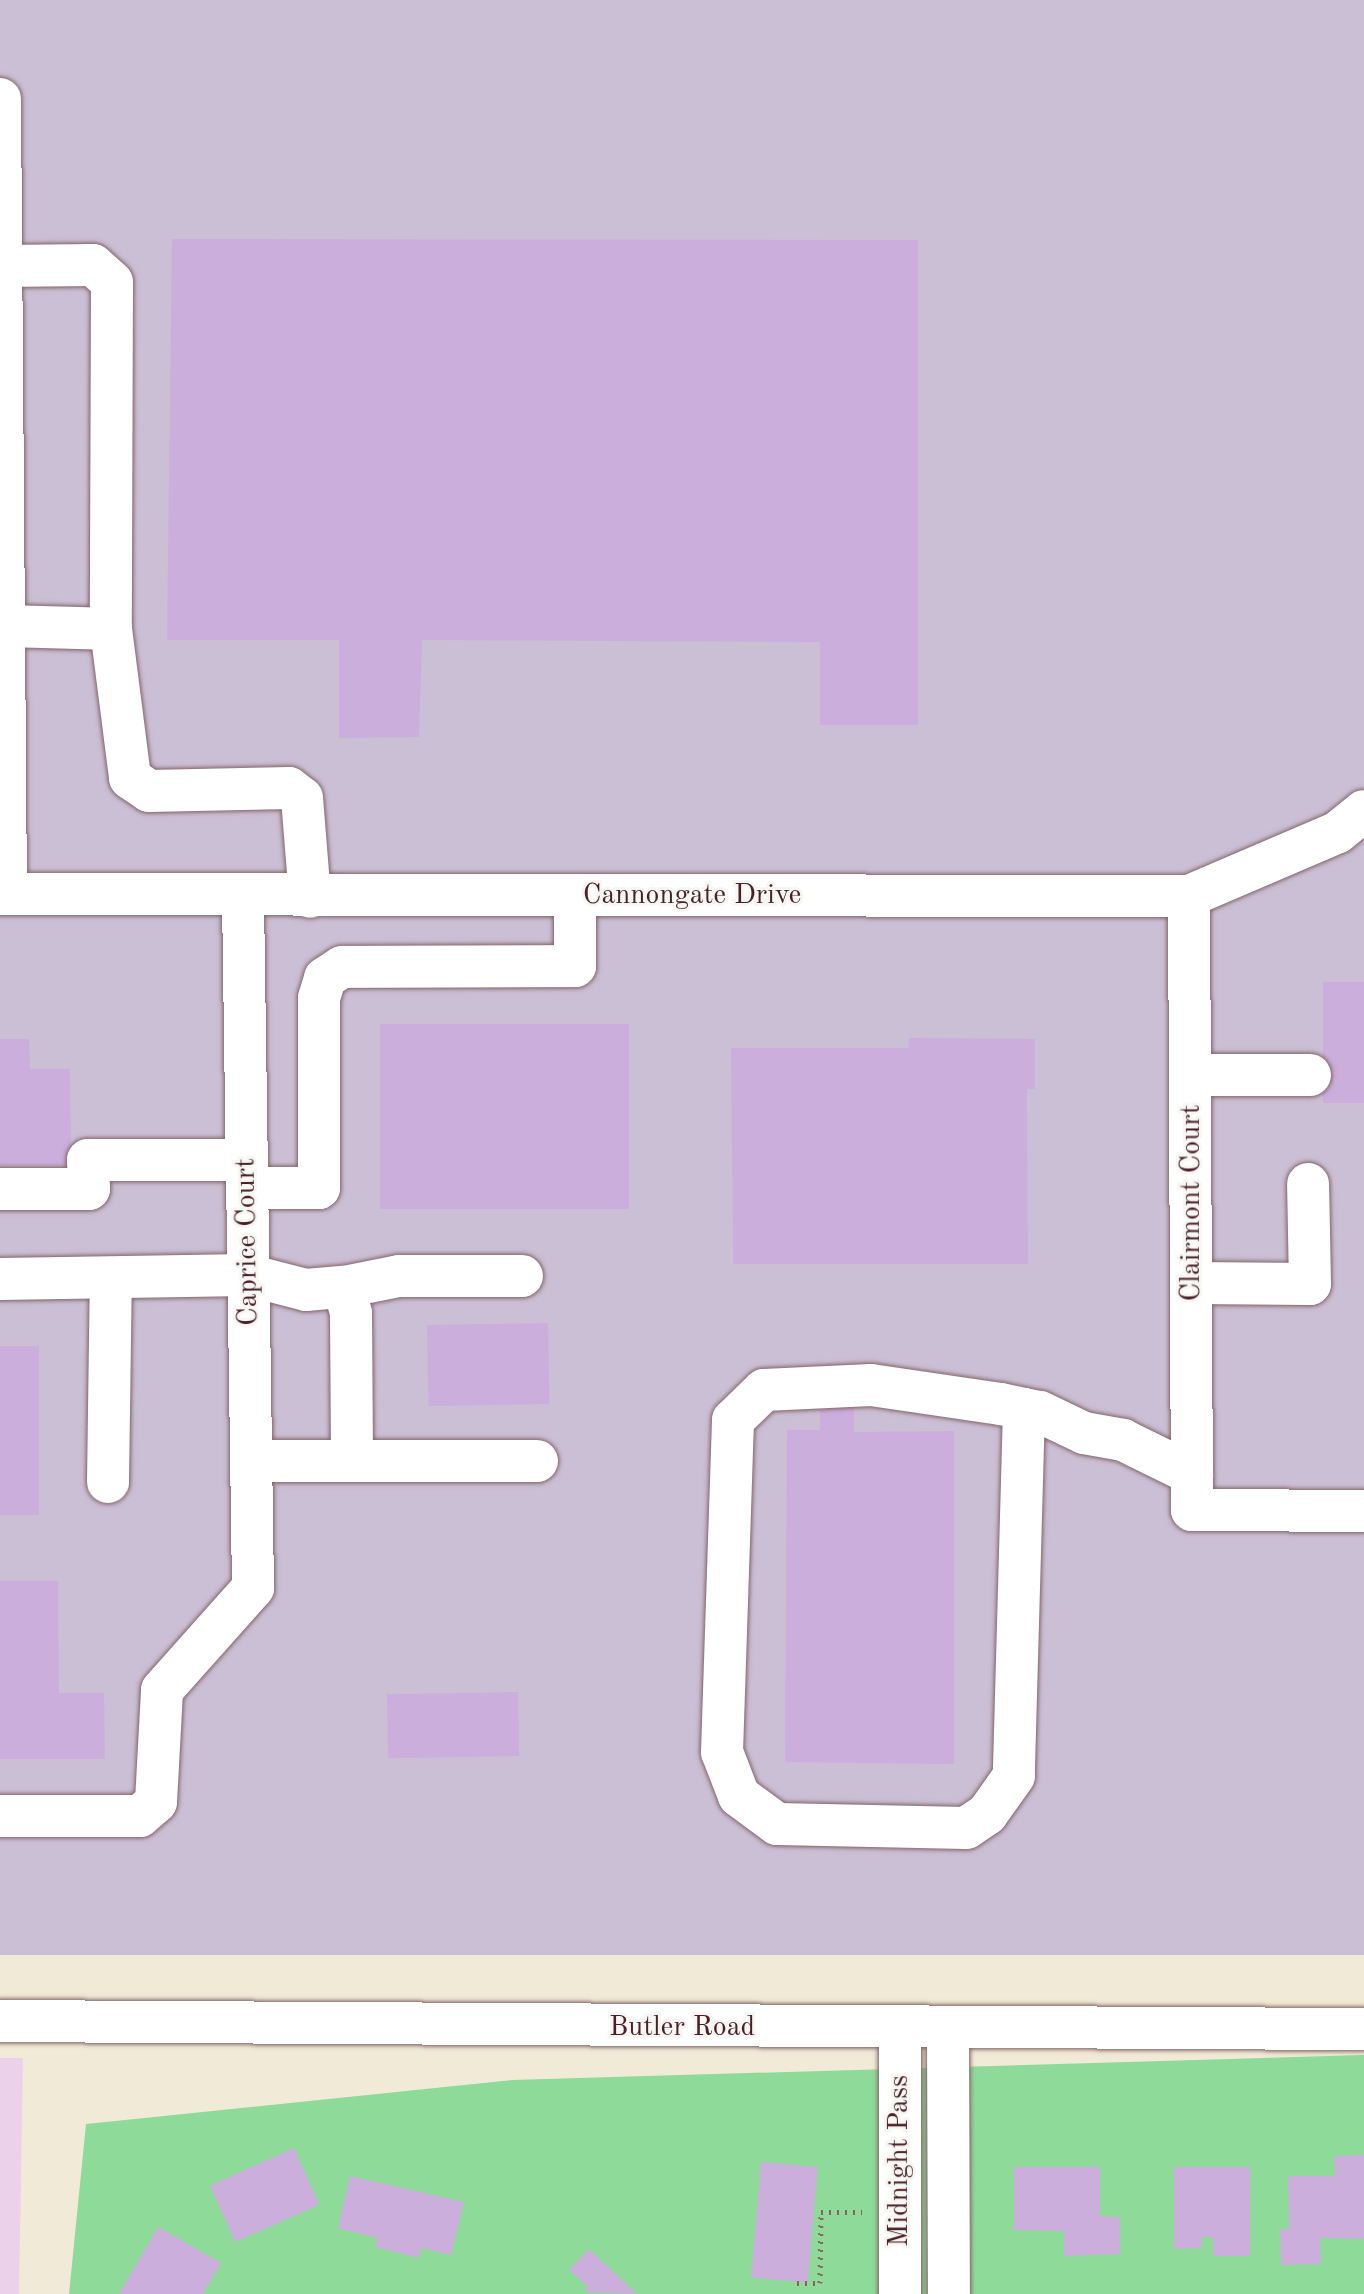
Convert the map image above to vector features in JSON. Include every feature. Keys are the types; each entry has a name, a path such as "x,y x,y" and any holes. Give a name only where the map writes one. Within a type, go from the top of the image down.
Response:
{"street":[{"path":"0,99 3,894"},
{"path":"1,283 93,265 112,282 111,629 130,778 149,791 289,788 302,798 310,897"},
{"path":"4,626 111,629"},
{"name":"Cannongate Drive","path":"3,894 243,897 1189,896 1338,832 1364,811"},
{"path":"0,1189 89,1189 88,1160 247,1174 319,1188 319,998 325,978 342,967 575,966 575,896"},
{"name":"Clairmont Court","path":"1189,896 1194,1283 1192,1492"},
{"name":"Caprice Court","path":"0,1816 140,1816 156,1802 162,1690 253,1588 243,897"},
{"path":"1191,1075 1310,1075"},
{"path":"1194,1283 1310,1284 1308,1184"},
{"path":"0,1279 248,1275 306,1290 344,1287 399,1276 522,1276"},
{"path":"108,1482 111,1278"},
{"path":"344,1287 351,1313 352,1461"},
{"path":"1024,1409 1014,1776 987,1814 966,1828 777,1824 739,1796 722,1752 733,1420 764,1390 871,1385 1024,1409 1084,1433 1123,1440 1192,1492 1364,1511"},
{"path":"251,1461 537,1461"},
{"name":"Butler Road","path":"0,2021 948,2029 1364,2029"},
{"name":"Midnight Pass","path":"900,2028 900,2294"},
{"name":"Midnight Pass","path":"948,2029 949,2294"}],"path":[{"path":"797,2283 820,2283 820,2212 900,2214"}],"shaded area":[{"path":"0,0 1364,0 1364,1955 0,1955"},
{"path":"0,2058 23,2058 19,2294 0,2294"}],"green space":[{"path":"1364,2055 1364,2294 69,2294 86,2124 512,2080"}],"building":[{"path":"172,239 918,240 918,725 820,725 820,642 422,640 419,737 339,738 339,640 167,640"},
{"path":"1323,982 1364,982 1364,1103 1323,1103"},
{"path":"380,1024 629,1024 629,1209 380,1209"},
{"path":"909,1038 1035,1039 1035,1089 1027,1089 1028,1264 733,1264 731,1048 908,1048"},
{"path":"0,1039 29,1039 30,1069 70,1069 71,1165 0,1165"},
{"path":"548,1323 549,1404 428,1406 427,1325"},
{"path":"0,1346 39,1346 39,1515 0,1515"},
{"path":"820,1403 854,1404 854,1432 954,1431 954,1764 785,1762 787,1430 820,1430"},
{"path":"0,1581 58,1581 59,1693 104,1693 105,1759 0,1759"},
{"path":"518,1692 519,1756 388,1758 387,1694"},
{"path":"294,2148 319,2205 235,2242 210,2185"},
{"path":"1364,2155 1364,2239 1320,2238 1321,2264 1281,2265 1280,2229 1289,2229 1288,2176 1335,2176 1334,2156"},
{"path":"761,2162 818,2167 808,2283 751,2278"},
{"path":"1014,2167 1100,2167 1100,2216 1120,2217 1120,2254 1064,2256 1064,2231 1014,2230"},
{"path":"1174,2167 1250,2167 1250,2256 1213,2256 1213,2237 1201,2237 1202,2248 1174,2249"},
{"path":"350,2176 464,2202 451,2255 421,2248 419,2258 375,2247 378,2238 338,2228"},
{"path":"158,2227 221,2263 203,2294 119,2294"},
{"path":"589,2249 637,2294 584,2292 588,2287 569,2270"}]}
